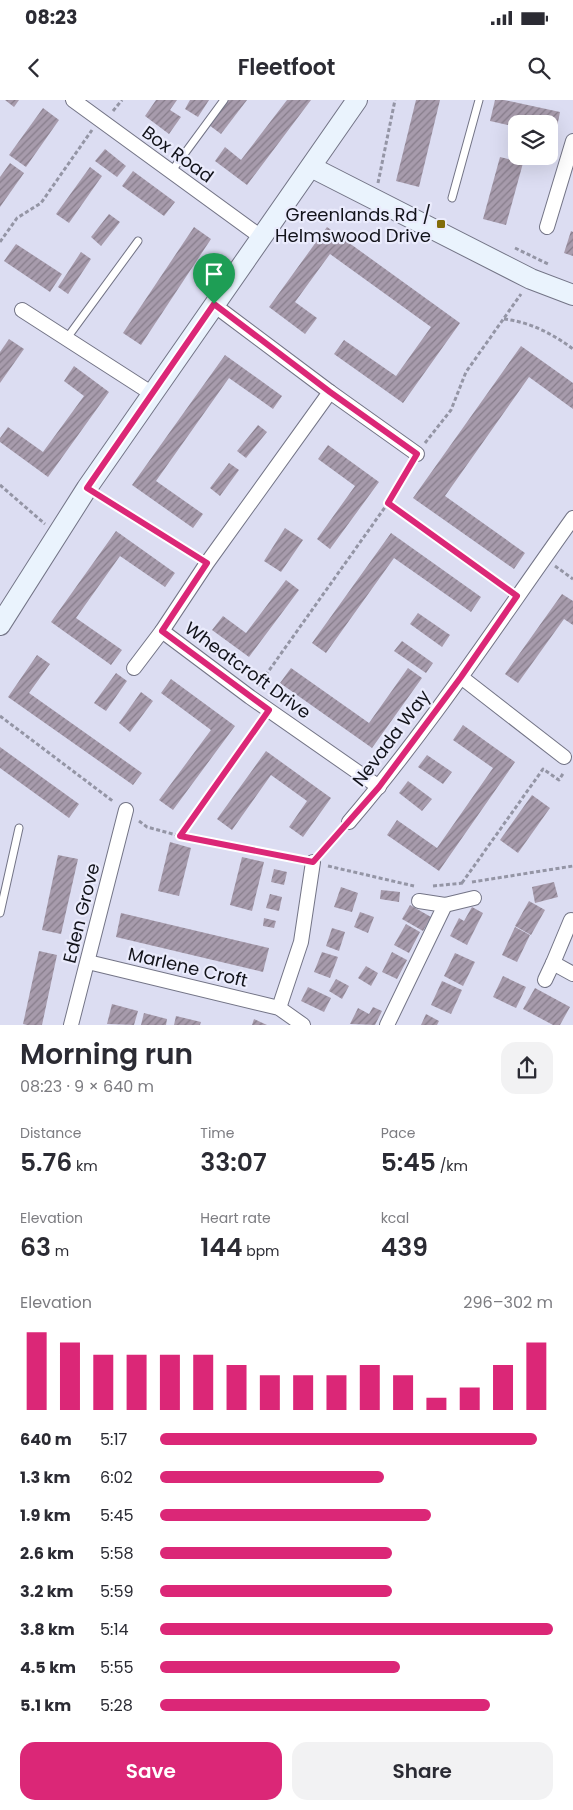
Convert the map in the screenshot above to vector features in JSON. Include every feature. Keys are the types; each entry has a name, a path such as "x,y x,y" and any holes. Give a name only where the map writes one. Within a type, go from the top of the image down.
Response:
{"street":[{"name":"Box Road","path":"73,100 262,237"},
{"path":"0,625 87,488 357,100"},
{"path":"547,227 573,141"},
{"path":"311,168 532,279 573,295"},
{"path":"214,304 330,392 417,454"},
{"path":"22,310 152,394"},
{"name":"Wheatcroft Drive","path":"330,392 207,563 162,631 250,697 379,787"},
{"name":"Nevada Way","path":"349,822 379,787 461,677 573,518"},
{"path":"134,668 162,631"},
{"path":"461,677 566,762"},
{"name":"Eden Grove","path":"70,1025 88,962 126,810"},
{"path":"279,1008 301,942 313,862"},
{"path":"420,894 445,905 474,898"},
{"path":"387,1025 445,905"},
{"path":"545,980 571,920"},
{"name":"Marlene Croft","path":"88,962 279,1008 303,1025"},
{"path":"553,963 573,974"}],"lane":[{"path":"171,172 224,100"},
{"path":"452,198 478,100"},
{"path":"67,338 138,241"},
{"path":"0,913 19,828"}],"path":[{"path":"0,242 17,218 41,203 100,120 114,110 122,100"},
{"path":"374,200 395,100"},
{"path":"250,697 388,503 417,454 451,410 466,372 532,279"},
{"path":"504,319 522,321 561,340 573,349"},
{"path":"0,484 58,535"},
{"path":"87,488 207,563"},
{"path":"388,503 517,596"},
{"path":"544,559 573,579"},
{"path":"180,836 269,710"},
{"path":"0,716 146,827 180,836 313,862 420,894"},
{"path":"462,883 543,769 559,780 566,762"},
{"path":"313,862 349,822"},
{"path":"429,887 573,866"}],"building":[{"path":"5,100 19,100 14,107"},
{"path":"156,100 177,100 170,110 181,117 169,134 145,116"},
{"path":"190,100 209,100 198,117 185,109"},
{"path":"228,100 247,100 221,134 209,125"},
{"path":"287,100 311,100 247,185 215,161 225,147 241,160"},
{"path":"416,100 440,100 419,187 396,181"},
{"path":"495,100 504,100 560,112 558,122 558,115 508,115 508,125 490,121"},
{"path":"43,108 59,120 26,167 9,155"},
{"path":"105,149 126,166 117,177 95,161"},
{"path":"500,157 508,159 508,165 522,165 506,225 483,219"},
{"path":"10,163 24,173 0,207 0,177"},
{"path":"90,167 102,176 69,223 56,214"},
{"path":"133,171 175,202 164,216 122,186"},
{"path":"109,214 120,222 101,246 91,237"},
{"path":"194,227 211,239 141,345 123,333"},
{"path":"327,227 460,323 403,403 334,354 344,340 396,376 431,327 330,254 295,302 317,318 305,334 269,307"},
{"path":"571,231 573,232 573,256 564,253"},
{"path":"16,244 62,274 50,292 4,261"},
{"path":"81,252 91,259 68,294 58,287"},
{"path":"9,339 24,349 0,383 0,352"},
{"path":"521,346 573,383 573,409 529,377 445,496 525,553 514,569 413,498"},
{"path":"225,355 282,396 273,409 229,378 156,481 203,514 193,528 132,485"},
{"path":"74,366 109,392 48,477 0,442 0,438 8,427 43,452 84,396 64,381"},
{"path":"258,425 267,432 246,458 237,451"},
{"path":"328,445 379,482 330,549 317,539 355,486 318,459"},
{"path":"229,463 239,470 220,496 210,488"},
{"path":"285,528 303,540 281,572 264,561"},
{"path":"116,531 175,573 165,587 120,556 76,618 122,650 111,665 51,622"},
{"path":"391,533 481,597 471,612 394,558 326,653 312,643"},
{"path":"286,580 299,590 249,657 212,630 223,616 246,633"},
{"path":"562,594 573,601 573,625 564,619 518,683 505,674"},
{"path":"418,613 450,635 442,647 410,624"},
{"path":"402,641 433,663 426,673 394,651"},
{"path":"37,655 50,664 29,693 142,773 133,785 8,697"},
{"path":"291,668 369,723 408,668 422,678 372,748 280,683"},
{"path":"116,673 127,681 106,711 94,703"},
{"path":"171,679 235,726 173,810 159,800 211,730 161,693"},
{"path":"141,692 153,701 130,732 119,723"},
{"path":"463,725 515,762 439,871 387,835 397,820 437,848 493,768 453,740"},
{"path":"0,747 79,804 69,818 0,768"},
{"path":"266,751 331,798 303,837 289,827 307,801 271,775 232,830 217,819"},
{"path":"427,755 452,772 443,784 418,767"},
{"path":"408,781 432,799 422,811 399,793"},
{"path":"532,795 550,808 518,853 500,840"},
{"path":"170,842 191,848 179,896 158,891"},
{"path":"58,855 78,859 61,934 42,930"},
{"path":"242,857 264,862 252,911 230,905"},
{"path":"274,869 287,872 284,885 271,882"},
{"path":"554,882 558,897 535,903 532,887"},
{"path":"341,887 358,893 352,912 334,907"},
{"path":"381,890 400,892 399,902 380,899"},
{"path":"270,894 282,897 279,911 266,908"},
{"path":"529,901 545,910 531,935 515,926"},
{"path":"410,905 431,917 423,931 402,919"},
{"path":"472,907 483,913 467,945 450,936 459,918 464,921"},
{"path":"360,912 374,917 368,933 354,927"},
{"path":"121,913 269,948 263,972 116,937"},
{"path":"264,918 276,921 274,928 263,926"},
{"path":"406,924 420,932 409,953 394,945"},
{"path":"515,927 530,935 517,962 502,955"},
{"path":"332,928 345,932 339,951 326,946"},
{"path":"39,951 57,955 42,1025 27,1025 23,1024"},
{"path":"322,952 338,957 330,978 314,972"},
{"path":"392,952 407,960 397,979 382,972"},
{"path":"455,953 475,962 463,986 444,976"},
{"path":"366,966 378,973 371,986 358,978"},
{"path":"503,976 526,987 516,1008 493,997"},
{"path":"336,979 349,986 342,999 329,991"},
{"path":"442,981 462,990 451,1014 431,1005"},
{"path":"308,987 331,998 324,1012 301,1001"},
{"path":"535,988 570,1007 560,1025 553,1025 523,1009"},
{"path":"112,1004 138,1011 134,1025 107,1024"},
{"path":"373,1007 382,1011 375,1025 350,1024 358,1008 369,1014"},
{"path":"144,1013 167,1019 166,1025 141,1025"},
{"path":"426,1014 439,1021 437,1025 421,1025"},
{"path":"176,1016 201,1022 200,1025 174,1025"},
{"path":"254,1019 267,1025 252,1025"}],"place":[{"name":"Greenlands Rd / Helmswood Drive","path":"441,224"}],"route":[{"path":"214,304 330,392 417,454 388,503 517,596 461,677 379,787 313,862 180,836 269,710 162,631 207,563 87,488 214,304"}]}
